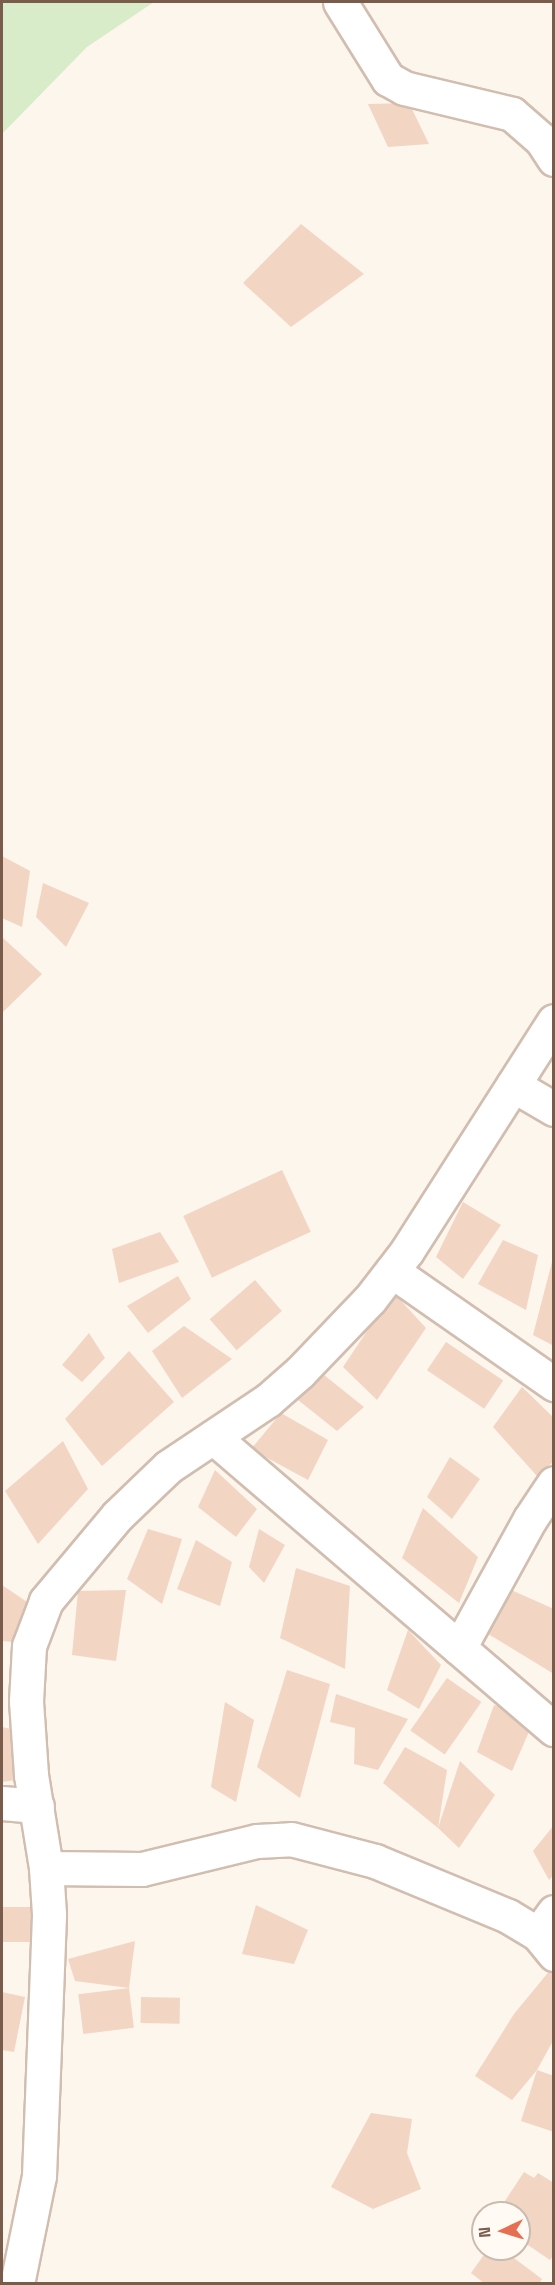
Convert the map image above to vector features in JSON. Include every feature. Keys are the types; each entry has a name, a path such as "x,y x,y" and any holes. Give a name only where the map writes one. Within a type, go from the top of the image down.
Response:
{"street":[{"path":"340,2 388,79 404,88 512,114 541,139 554,159"},
{"path":"17,2283 39,2175 49,1914 46,1868 31,1774 26,1701 29,1646 46,1601 117,1516 168,1467 268,1400 300,1372 370,1299 407,1251 554,1022"},
{"path":"513,1085 554,1109"},
{"path":"392,1271 554,1384"},
{"path":"213,1437 554,1729"},
{"path":"459,1648 530,1519 554,1483"},
{"path":"2,1803 37,1806"},
{"path":"46,1868 142,1869 258,1840 291,1839 375,1860 548,1934"}],"green space":[{"path":"2,2 154,2 87,47 2,134"}],"building":[{"path":"409,103 429,144 388,147 368,104"},
{"path":"301,224 364,274 291,327 243,283"},
{"path":"2,856 30,871 22,927 2,918"},
{"path":"43,883 89,903 66,947 36,917"},
{"path":"2,937 42,974 2,1013"},
{"path":"282,1170 311,1232 212,1278 183,1216"},
{"path":"463,1202 501,1225 463,1279 436,1257"},
{"path":"160,1232 179,1262 119,1283 112,1249"},
{"path":"503,1240 538,1255 526,1310 478,1284"},
{"path":"552,1262 554,1264 554,1346 533,1335"},
{"path":"178,1276 191,1299 148,1333 127,1306"},
{"path":"255,1280 282,1311 237,1350 210,1319"},
{"path":"393,1292 426,1328 377,1400 343,1367"},
{"path":"184,1326 232,1359 182,1398 152,1351"},
{"path":"89,1333 105,1358 82,1382 62,1365"},
{"path":"446,1342 503,1381 484,1409 427,1370"},
{"path":"129,1351 174,1402 102,1466 65,1419"},
{"path":"324,1375 364,1407 337,1431 298,1400"},
{"path":"522,1387 554,1418 554,1461 537,1476 493,1427"},
{"path":"281,1413 328,1440 308,1480 251,1449"},
{"path":"63,1441 88,1489 38,1544 5,1491"},
{"path":"450,1457 480,1479 452,1519 427,1497"},
{"path":"215,1470 257,1509 236,1537 198,1507"},
{"path":"423,1508 478,1557 459,1603 402,1558"},
{"path":"148,1529 182,1539 162,1604 127,1579"},
{"path":"259,1529 285,1545 264,1583 249,1567"},
{"path":"196,1540 232,1562 220,1606 177,1589"},
{"path":"296,1568 350,1586 345,1669 280,1638"},
{"path":"2,1585 36,1608 14,1642 2,1641"},
{"path":"509,1589 554,1609 554,1674 485,1632"},
{"path":"126,1590 116,1661 72,1655 78,1591"},
{"path":"408,1630 441,1665 419,1709 387,1690"},
{"path":"287,1670 330,1684 300,1798 257,1767"},
{"path":"447,1678 481,1702 445,1755 410,1730"},
{"path":"336,1694 408,1719 378,1770 354,1764 355,1728 330,1722"},
{"path":"225,1702 254,1720 236,1802 211,1787"},
{"path":"494,1705 534,1720 512,1771 477,1752"},
{"path":"2,1727 11,1729 17,1780 2,1782"},
{"path":"405,1747 447,1770 438,1828 383,1783"},
{"path":"460,1761 495,1795 459,1848 438,1828"},
{"path":"554,1825 554,1875 549,1880 533,1851"},
{"path":"256,1905 308,1930 294,1964 242,1954"},
{"path":"2,1907 34,1907 34,1942 2,1942"},
{"path":"135,1941 129,1988 75,1981 68,1959"},
{"path":"551,1969 554,1977 554,2039 537,2070 512,2100 475,2076 514,2014"},
{"path":"129,1988 134,2028 83,2034 78,1994"},
{"path":"2,1992 25,1997 14,2052 2,2050"},
{"path":"141,1997 180,1998 180,2024 141,2023"},
{"path":"537,2070 554,2076 554,2132 521,2121"},
{"path":"371,2113 412,2119 407,2153 421,2189 373,2209 331,2187"},
{"path":"524,2172 534,2178 538,2173 554,2183 554,2255 550,2260 531,2247 531,2201 505,2201"},
{"path":"480,2261 518,2261 542,2279 539,2284 485,2284 471,2273"}]}
